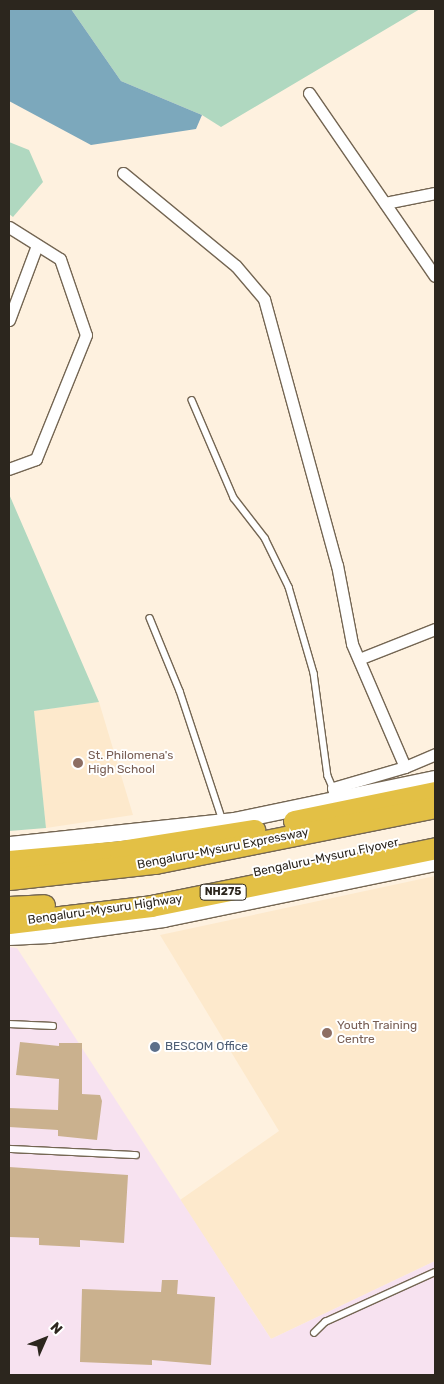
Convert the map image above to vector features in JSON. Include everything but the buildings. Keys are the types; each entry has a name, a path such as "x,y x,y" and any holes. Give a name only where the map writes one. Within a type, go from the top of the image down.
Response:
{"highway":[{"name":"Bengaluru-Mysuru Expressway","path":"9,861 92,854 184,842 435,792"},
{"name":"Bengaluru-Mysuru Expressway","path":"9,879 155,863 435,807"},
{"name":"Bengaluru-Mysuru Flyover","path":"9,907 159,891 435,836"},
{"name":"Bengaluru-Mysuru Highway","path":"9,923 151,906 435,848"}],"street":[{"path":"309,93 435,276"},
{"path":"123,173 236,266 264,299 337,565 341,598 359,659 405,767"},
{"path":"385,203 435,193"},
{"path":"9,227 60,259 86,335 36,459 9,469"},
{"path":"9,320 37,245"},
{"path":"359,659 435,629"},
{"path":"335,794 435,754"},
{"name":"Bengaluru-Mysuru Expressway","path":"9,845 224,823 335,794 435,779"},
{"name":"NH275","path":"9,937 49,935 164,919 435,863"}],"lane":[{"path":"192,400 234,498 265,538 291,593 314,673 328,776 335,794"},
{"path":"150,618 180,691 224,823"},
{"path":"9,1024 53,1026"},
{"path":"9,1148 136,1155"},
{"path":"314,1333 325,1322 435,1272"}],"shaded area":[{"name":"St. Philomena's High School","path":"99,702 133,815 46,828 33,711"},
{"name":"Youth Training Centre","path":"435,876 435,1261 271,1339 180,1200 279,1131 160,935"},
{"path":"9,947 17,948 271,1339 435,1261 435,1375 9,1375"}],"green space":[{"path":"71,9 420,9 221,127 202,115 121,81"},
{"path":"9,142 29,150 43,182 13,217 9,214"},
{"path":"9,494 99,702 34,711 46,828 9,831"}],"water":[{"path":"9,9 71,9 121,81 202,115 196,129 91,145 9,101"}],"place":[{"name":"St. Philomena's High School","path":"78,763"},
{"name":"Youth Training Centre","path":"327,1033"},
{"name":"BESCOM Office","path":"155,1047"}]}
